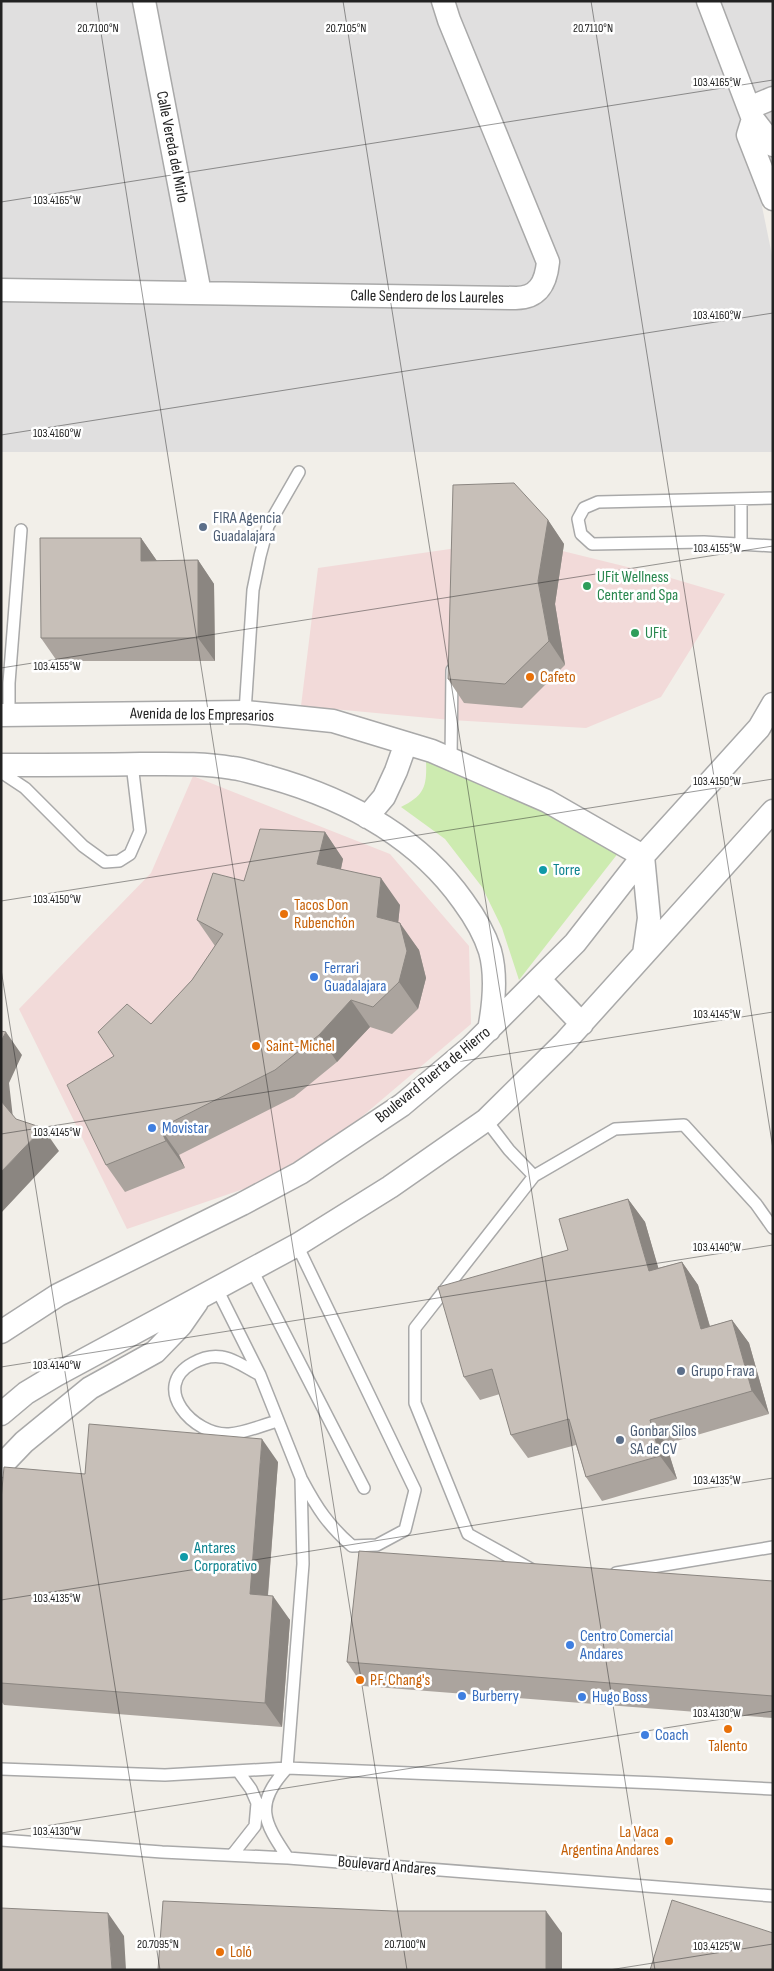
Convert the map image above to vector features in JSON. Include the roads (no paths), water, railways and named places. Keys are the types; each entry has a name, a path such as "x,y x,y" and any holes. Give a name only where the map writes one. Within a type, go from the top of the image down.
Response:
{"street":[{"name":"Calle Vereda del Mirlo","path":"144,1 200,293"},
{"name":"Calle Sendero de los Laureles","path":"1,290 516,298 527,298 536,293 547,273 548,262 449,20 443,1"},
{"path":"708,1 751,114 773,145"},
{"path":"773,98 751,114 748,135 773,199"},
{"name":"Boulevard Puerta de Hierro","path":"1,1332 58,1294 242,1204 300,1173 402,1105 489,1030 575,943 643,856 759,728 773,704"},
{"name":"Avenida de los Empresarios","path":"5,715 245,712 334,720 406,742 547,801 643,856"},
{"path":"367,817 384,797 406,742"},
{"path":"1,765 192,764 233,768 298,785 334,800 367,817 390,830 424,856 454,889 477,921 490,951 494,983 489,1030"},
{"path":"1,1414 26,1393 56,1375 297,1246 390,1187 486,1120 582,1024 773,811"},
{"path":"643,856 648,918 644,954"},
{"path":"540,980 582,1024"},
{"path":"1,1466 24,1442 90,1388 155,1352 209,1293"}],"lane":[{"path":"245,712 253,590 260,556 268,526 299,472"},
{"path":"741,498 741,545"},
{"path":"773,498 598,502 584,508 578,519 581,534 592,544 704,542 773,546"},
{"path":"5,715 21,530"},
{"path":"450,759 453,654"},
{"path":"1,772 25,788 83,846 105,862 119,861 130,854 140,831 132,764"},
{"path":"486,1120 509,1150 534,1176"},
{"path":"544,1576 468,1534 415,1403 415,1328 534,1176 615,1129 684,1125 756,1204 773,1228"},
{"path":"209,1293 260,1375 301,1478 323,1515 334,1530 352,1546 377,1545 405,1530 415,1490 297,1246"},
{"path":"252,1270 364,1488"},
{"path":"260,1375 223,1357 202,1357 181,1370 173,1386 177,1404 203,1430 228,1434 278,1422"},
{"path":"288,1858 266,1821 267,1800 274,1783 287,1768 303,1564 301,1478"},
{"path":"608,1574 655,1568 773,1547"},
{"path":"1,1769 165,1775 287,1768 773,1789"},
{"path":"233,1854 256,1826 257,1803 251,1789 238,1771"},
{"name":"Boulevard Andares","path":"1,1840 162,1852 233,1854 773,1896"}],"place":[{"name":"FIRA Agencia Guadalajara","path":"203,527"},
{"name":"UFit Wellness Center and Spa","path":"587,586"},
{"name":"UFit","path":"635,633"},
{"name":"Cafeto","path":"530,677"},
{"name":"Torre","path":"543,870"},
{"name":"Tacos Don Rubenchón","path":"284,914"},
{"name":"Ferrari Guadalajara","path":"314,977"},
{"name":"Saint-Michel","path":"256,1046"},
{"name":"Movistar","path":"152,1128"},
{"name":"Grupo Frava","path":"681,1371"},
{"name":"Gonbar Silos SA de CV","path":"620,1440"},
{"name":"Antares Corporativo","path":"184,1557"},
{"name":"Centro Comercial Andares","path":"570,1645"},
{"name":"P.F. Chang's","path":"360,1680"},
{"name":"Burberry","path":"462,1696"},
{"name":"Hugo Boss","path":"582,1697"},
{"name":"Talento","path":"728,1729"},
{"name":"Coach","path":"645,1735"},
{"name":"La Vaca Argentina Andares","path":"669,1841"},
{"name":"Loló","path":"220,1952"}]}
